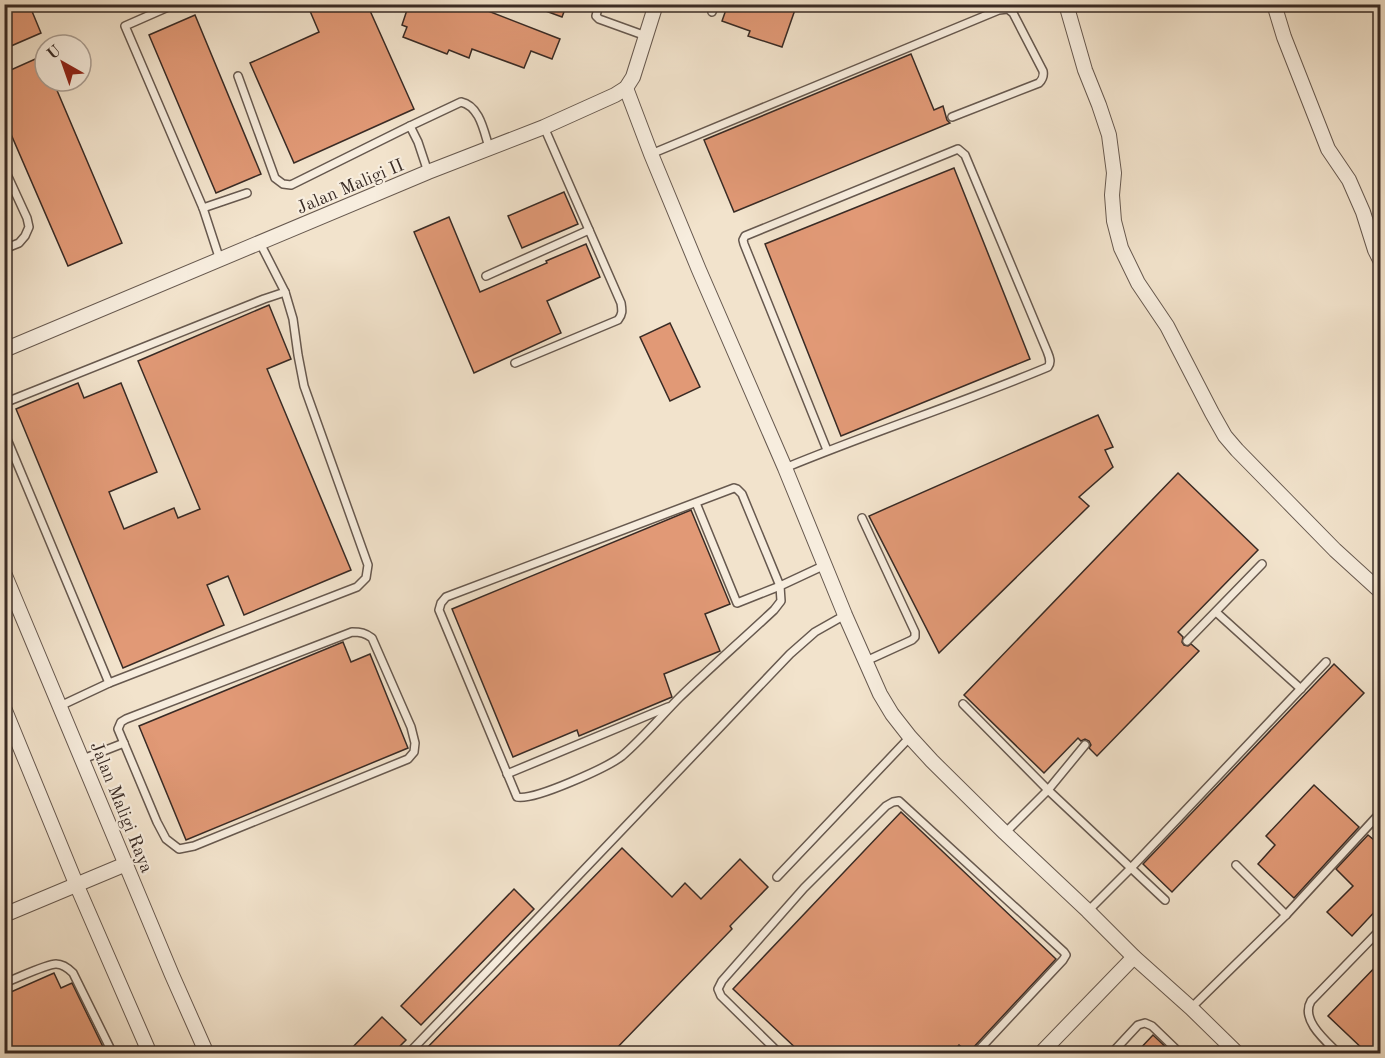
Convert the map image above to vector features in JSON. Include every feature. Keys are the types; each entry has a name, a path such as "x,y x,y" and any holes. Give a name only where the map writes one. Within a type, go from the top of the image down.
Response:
{"street":[{"path":"656,4 633,77 626,88 703,280 880,694 910,737 1005,833 1238,1053"},
{"path":"1066,4 1085,70 1109,135 1114,174 1112,195 1114,221 1121,248 1138,282 1167,326 1225,436 1335,550 1380,591"},
{"path":"1274,4 1284,37 1328,148 1349,180 1380,260"},
{"name":"Jalan Maligi II","path":"4,350 428,172 544,127 626,88"},
{"name":"Jalan Maligi Raya","path":"4,573 207,1053"},
{"path":"4,708 77,886 150,1053"},
{"path":"4,915 126,864"},
{"path":"1044,1052 1134,957"}],"lane":[{"path":"175,4 125,26 203,208 220,260"},
{"path":"599,4 596,16 600,19 646,36"},
{"path":"651,154 999,10 1008,9 1013,13 1043,71 1042,80 952,117"},
{"path":"238,76 275,178 283,184 291,185 461,102 468,104 477,114 489,147"},
{"path":"410,126 428,172"},
{"path":"515,363 618,320 622,315 621,303 544,127"},
{"path":"785,468 1048,367 1050,360 1047,351 965,155 958,149 744,236 744,244 827,450"},
{"path":"4,168 29,227 25,237 19,243 4,249"},
{"path":"203,208 247,193"},
{"path":"486,276 589,230"},
{"path":"60,706 109,683 357,587 366,578 368,565 304,386 293,319 285,292 260,243"},
{"path":"4,403 285,292"},
{"path":"4,432 109,683"},
{"path":"734,488 740,492 780,586 782,601 611,764 537,795 520,798 516,796 439,610 441,603 446,597 696,503 734,488"},
{"path":"696,503 737,603 825,565"},
{"path":"862,518 915,632 912,640 866,661"},
{"path":"1187,641 1262,564"},
{"path":"1216,612 1301,689"},
{"path":"408,1053 790,654 815,632 845,615"},
{"path":"352,632 366,634 372,638 411,727 415,743 414,752 408,759 398,764 194,846 179,849 166,839 157,822 124,743 118,729 121,722 126,719 352,632"},
{"path":"1088,911 1326,662"},
{"path":"963,704 1048,790 1165,900"},
{"path":"507,774 672,705"},
{"path":"777,877 910,737"},
{"path":"83,759 124,743"},
{"path":"1005,833 1048,790 1085,744"},
{"path":"780,1053 721,996 718,989 722,981 804,888 886,806 899,801 1066,956 975,1053"},
{"path":"1191,1008 1286,915 1380,813"},
{"path":"1236,865 1286,915"},
{"path":"1339,1053 1311,1023 1307,1012 1309,1006 1311,1001 1380,930"},
{"path":"4,983 53,964 63,965 73,973 112,1053"},
{"path":"1111,1053 1138,1025 1145,1023 1152,1026 1181,1053"}],"building":[{"path":"4,4 29,4 41,33 33,33 33,36 4,49"},
{"path":"307,4 367,4 414,109 294,163 250,63 319,32"},
{"path":"409,4 470,4 560,39 552,59 531,51 524,68 472,49 469,58 449,50 447,54 403,37 407,27 402,25"},
{"path":"532,4 567,4 562,17 532,6"},
{"path":"728,4 797,4 782,47 748,36 750,31 722,21"},
{"path":"195,15 261,174 216,193 149,35"},
{"path":"911,54 934,110 943,106 950,123 734,212 704,140"},
{"path":"33,60 33,93 58,93 122,243 68,266 4,118 4,73"},
{"path":"954,168 1030,359 841,436 765,244"},
{"path":"564,192 578,224 522,248 508,216"},
{"path":"449,217 480,292 586,244 600,277 547,301 561,333 474,373 414,232"},
{"path":"269,305 291,359 267,369 351,570 244,615 228,576 207,585 224,625 123,668 16,409 78,383 84,398 121,383 157,472 109,492 124,529 174,508 178,518 200,509 138,361"},
{"path":"670,323 700,387 670,401 640,337"},
{"path":"1098,415 1113,447 1105,450 1113,467 1079,497 1089,506 939,653 869,516"},
{"path":"1178,473 1258,550 1178,632 1183,637 1184,645 1191,644 1199,651 1097,756 1089,748 1091,745 1089,741 1085,739 1081,741 1078,738 1044,773 964,695"},
{"path":"691,510 730,604 705,614 720,651 664,674 672,697 579,736 577,730 513,757 452,609"},
{"path":"343,642 351,662 370,654 408,748 186,840 139,726"},
{"path":"1334,664 1364,693 1172,892 1143,864"},
{"path":"1314,785 1359,827 1294,898 1258,864 1275,845 1266,836"},
{"path":"901,812 1056,959 969,1053 959,1045 952,1053 801,1053 733,989"},
{"path":"1380,833 1380,906 1352,936 1327,912 1353,886 1336,869 1368,835 1374,840"},
{"path":"622,848 672,897 685,883 701,899 740,859 768,887 730,926 732,929 612,1053 422,1053"},
{"path":"514,889 534,909 421,1025 401,1006"},
{"path":"1380,962 1380,1053 1367,1053 1328,1016"},
{"path":"54,973 61,988 72,983 106,1053 4,1053 4,995"},
{"path":"382,1017 406,1040 393,1053 347,1053"},
{"path":"1153,1035 1172,1053 1136,1053"}]}
